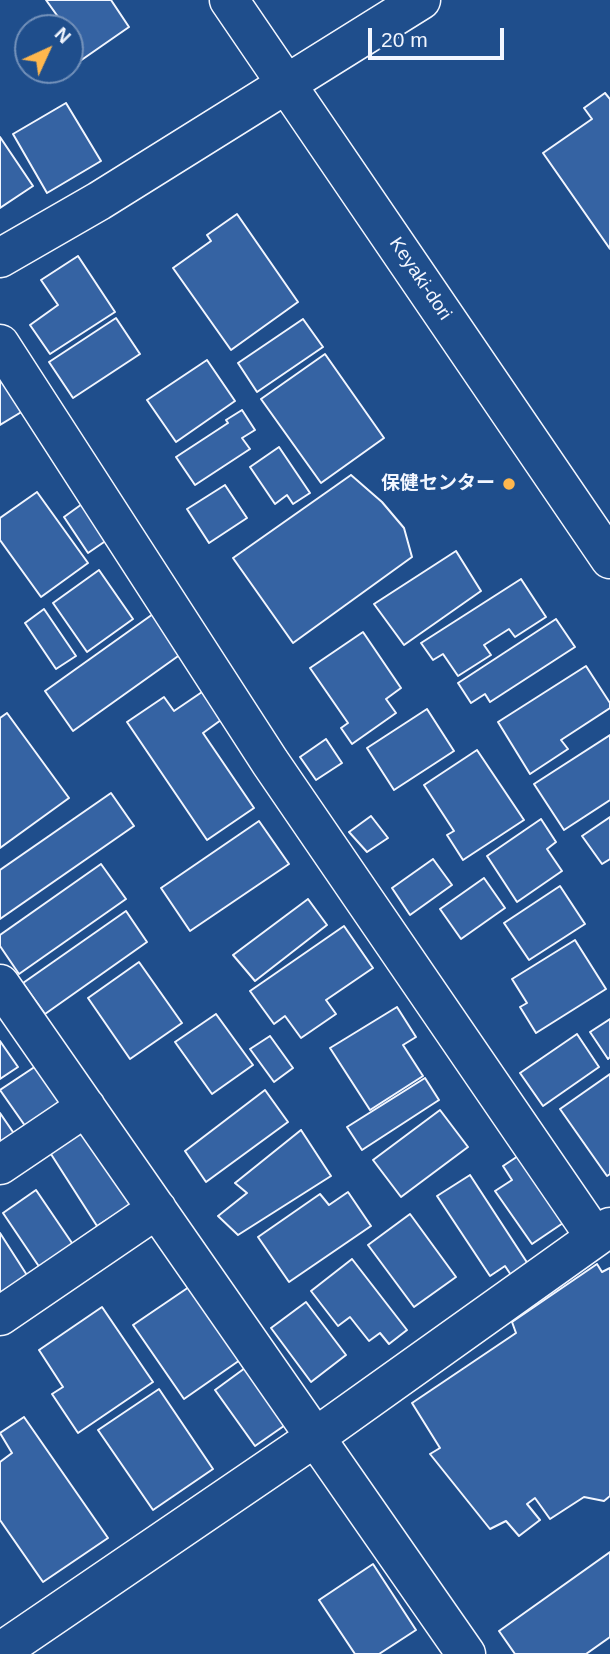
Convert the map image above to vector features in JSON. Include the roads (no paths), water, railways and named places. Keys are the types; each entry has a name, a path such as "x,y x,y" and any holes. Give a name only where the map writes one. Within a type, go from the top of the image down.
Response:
{"street":[{"name":"Keyaki-dori","path":"229,0 610,559"},
{"path":"0,258 99,201 421,0"},
{"path":"0,344 270,762 602,1232 317,1436 0,1652"},
{"path":"0,984 317,1436 466,1654"},
{"path":"0,1165 86,1107"},
{"path":"0,1316 157,1209"}],"place":[{"name":"保健センター","path":"509,484"}]}
